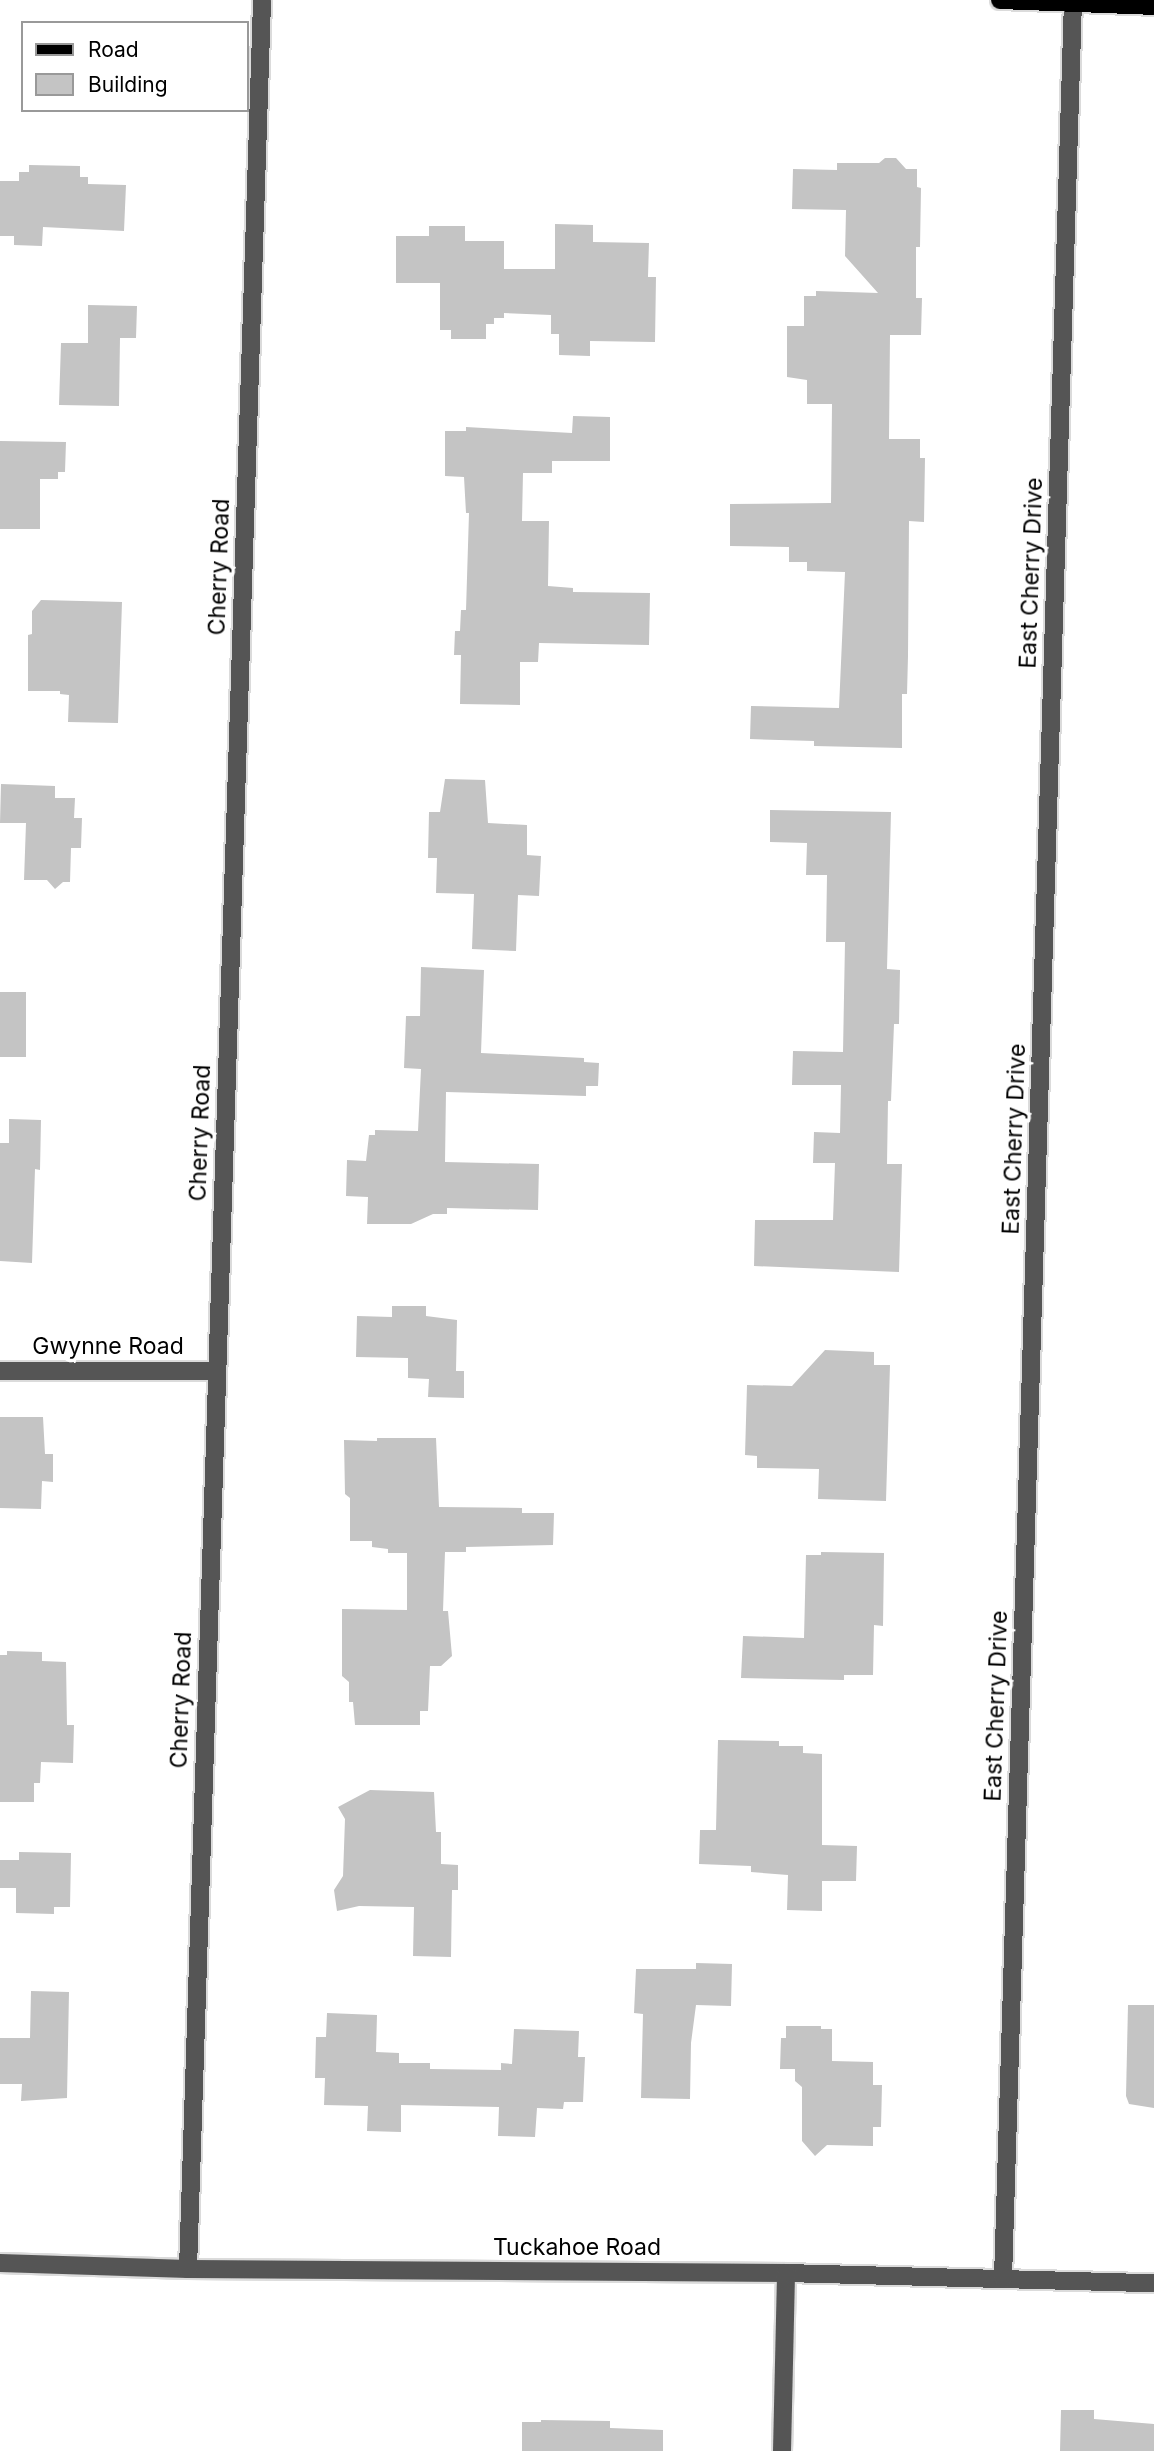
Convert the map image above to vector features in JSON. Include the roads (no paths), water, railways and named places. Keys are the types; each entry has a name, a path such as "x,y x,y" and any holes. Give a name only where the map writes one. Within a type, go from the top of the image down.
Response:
{"main road":[{"path":"1000,0 1154,6"}],"street":[{"name":"Cherry Road","path":"188,2269 262,0"},
{"name":"East Cherry Drive","path":"1003,2278 1073,2"},
{"name":"Gwynne Road","path":"0,1371 216,1371"},
{"name":"Tuckahoe Road","path":"0,2263 188,2269 786,2273 1154,2283"},
{"path":"782,2451 786,2273"}]}
